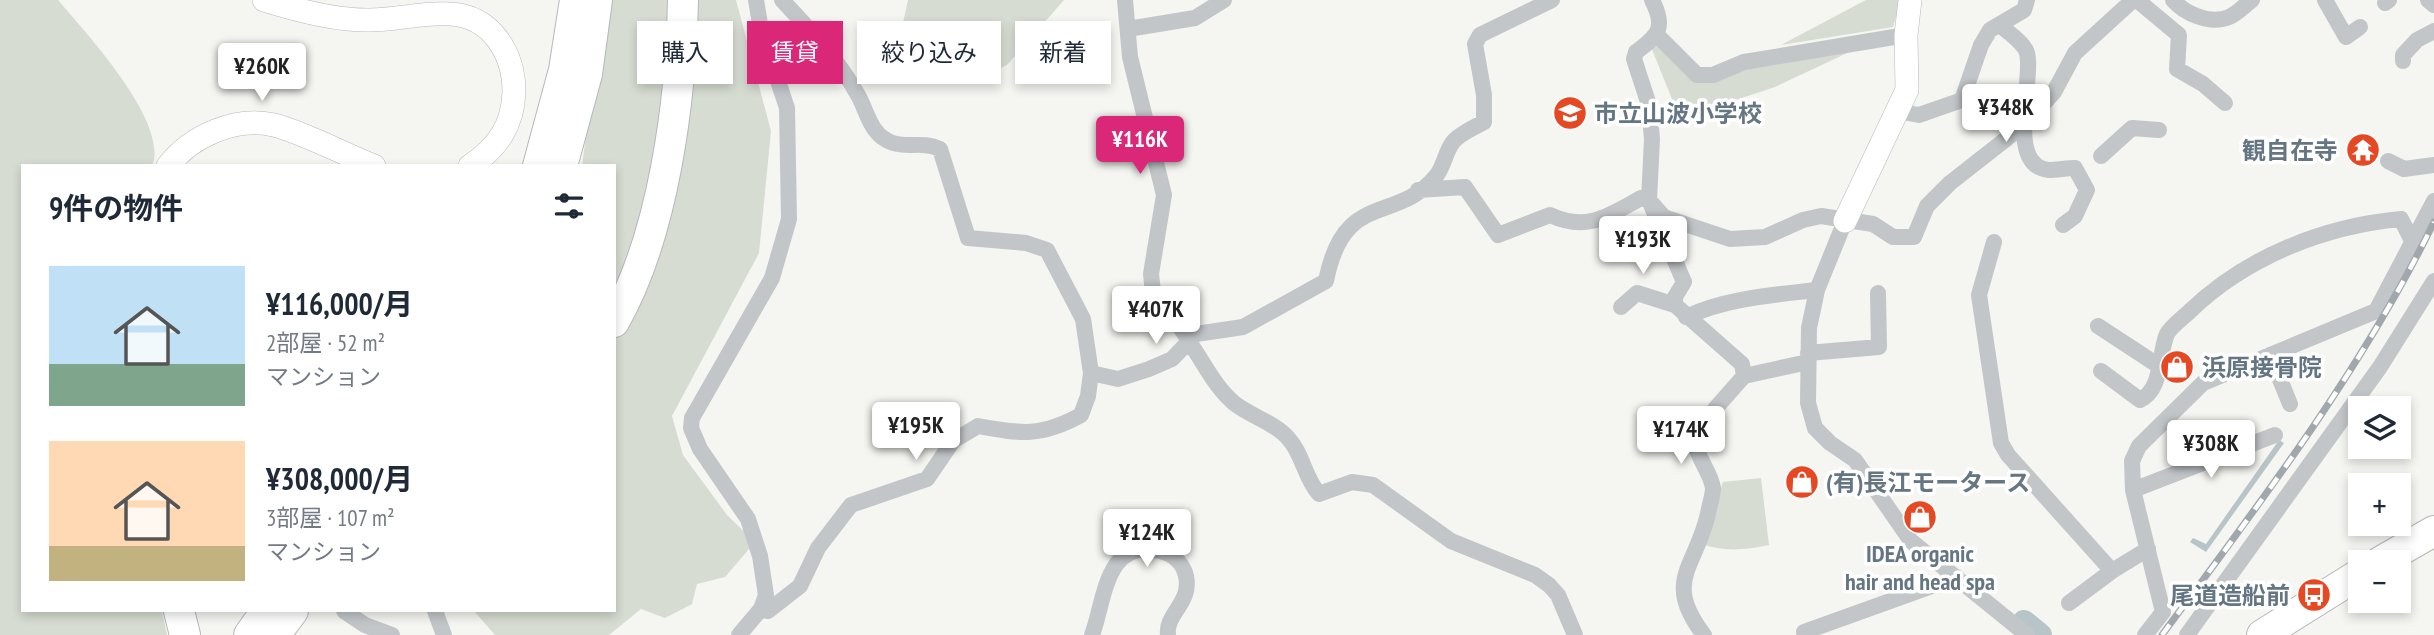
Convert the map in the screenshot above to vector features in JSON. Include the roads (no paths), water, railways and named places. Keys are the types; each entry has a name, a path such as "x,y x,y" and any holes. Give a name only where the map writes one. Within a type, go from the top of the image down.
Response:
{"highway":[{"path":"539,164 559,93 575,0"},
{"path":"563,164 584,86 597,0"},
{"path":"668,151 676,51 673,0"},
{"path":"616,318 637,271 668,151 682,51 682,0"},
{"path":"2401,550 2434,531"},
{"path":"2262,635 2348,581"},
{"path":"248,635 285,620"}],"street":[{"path":"264,0 322,7 367,20 450,13 474,20 494,34 506,49 513,68 514,96 502,139 472,164"},
{"path":"739,635 761,609 766,595 760,556 748,519 700,449 691,428 692,418 772,278 789,219 787,108 756,2 775,0"},
{"path":"761,609 768,611 800,586 818,548 852,505 927,479 953,441 978,426 1021,434 1056,429 1073,420 1081,415 1088,397 1091,373 1083,319 1047,250 1026,243 968,238 940,149 926,143 892,143 871,127 859,97 822,43 782,0"},
{"path":"1125,0 1130,57 1142,116 1164,195 1151,274 1153,292 1182,330 1221,390 1234,403 1286,435 1295,446 1307,480 1319,494 1352,482 1373,485 1451,541 1535,575 1549,585 1558,595 1576,635"},
{"path":"1128,29 1195,18 1224,0"},
{"path":"1091,373 1118,379 1149,369 1172,359 1196,334 1243,327 1326,281 1331,258 1358,218 1418,190 1437,176 1453,141 1484,122 1484,95 1475,44 1480,35 1552,0"},
{"path":"1652,0 1660,16 1656,34 1636,52 1634,59 1651,119 1649,200 1684,282 1675,297 1681,311"},
{"path":"1910,0 1906,35 1907,90 1845,221 1817,290 1809,328 1808,403 1815,428 1854,460 1911,541 2027,635"},
{"path":"1897,111 1919,115 1962,100 1981,45 1990,30 2001,26 2024,10 2027,0"},
{"path":"1418,190 1465,187 1498,235 1550,215 1568,224 1599,221 1641,198 1649,200 1664,217 1730,239 1765,237 1803,220 1821,216 1873,224 1893,237 1914,237 1927,206 1950,183 2024,125 2054,92 2075,53 2135,0 2179,35 2177,69 2203,83 2225,103"},
{"path":"2173,0 2180,9 2211,20 2230,17 2252,0"},
{"path":"2325,0 2346,37 2360,27"},
{"path":"2428,0 2434,5"},
{"path":"2001,26 2026,50 2029,73 2024,146 2029,158 2048,170 2076,168 2087,190 2075,216 2063,225"},
{"path":"2403,61 2403,55 2417,40 2434,31"},
{"path":"1656,34 1697,75 1713,75 1744,62 1906,35"},
{"path":"170,164 193,143 225,127 250,124 274,125 369,164"},
{"path":"2101,156 2132,128 2159,130"},
{"path":"1448,153 1449,188"},
{"path":"2388,161 2404,169 2434,165"},
{"path":"2145,635 2163,612 2133,490 2132,461 2139,446 2203,383 2376,311 2434,201"},
{"path":"2101,371 2140,400 2148,396 2168,332 2202,300 2243,270 2298,243 2361,222 2401,219 2413,243"},
{"path":"1994,242 1979,295 2001,443 2007,455 2112,571"},
{"path":"2187,635 2380,367 2433,286"},
{"path":"1681,311 1817,290"},
{"path":"1621,307 1637,293 1681,311 1742,364 1744,376"},
{"path":"1704,635 1689,615 1681,588 1707,520 1713,490 1698,459 1695,443 1714,410 1744,376 1808,358 1879,346 1878,293"},
{"path":"2098,326 2159,366"},
{"path":"2270,355 2290,404"},
{"path":"2133,490 2275,435"},
{"path":"2069,603 2112,571 2148,549"},
{"path":"1092,635 1108,576 1121,558 1139,551 1159,550 1175,557 1185,573 1188,592 1167,628 1168,635"},
{"path":"1804,632 1957,577"},
{"path":"346,612 365,625 391,635"},
{"path":"435,612 444,635"}],"waterway":[{"path":"2024,622 2040,635"}],"railway":[{"path":"2162,635 2272,485 2342,383 2406,277 2434,222"}],"place":[{"name":"市立山波小学校","path":"1570,113"},
{"name":"観自在寺","path":"2363,150"},
{"name":"浜原接骨院","path":"2177,367"},
{"name":"(有)長江モータース","path":"1802,482"},
{"name":"IDEA organic hair and head spa","path":"1920,517"},
{"name":"尾道造船前","path":"2314,595"}]}
